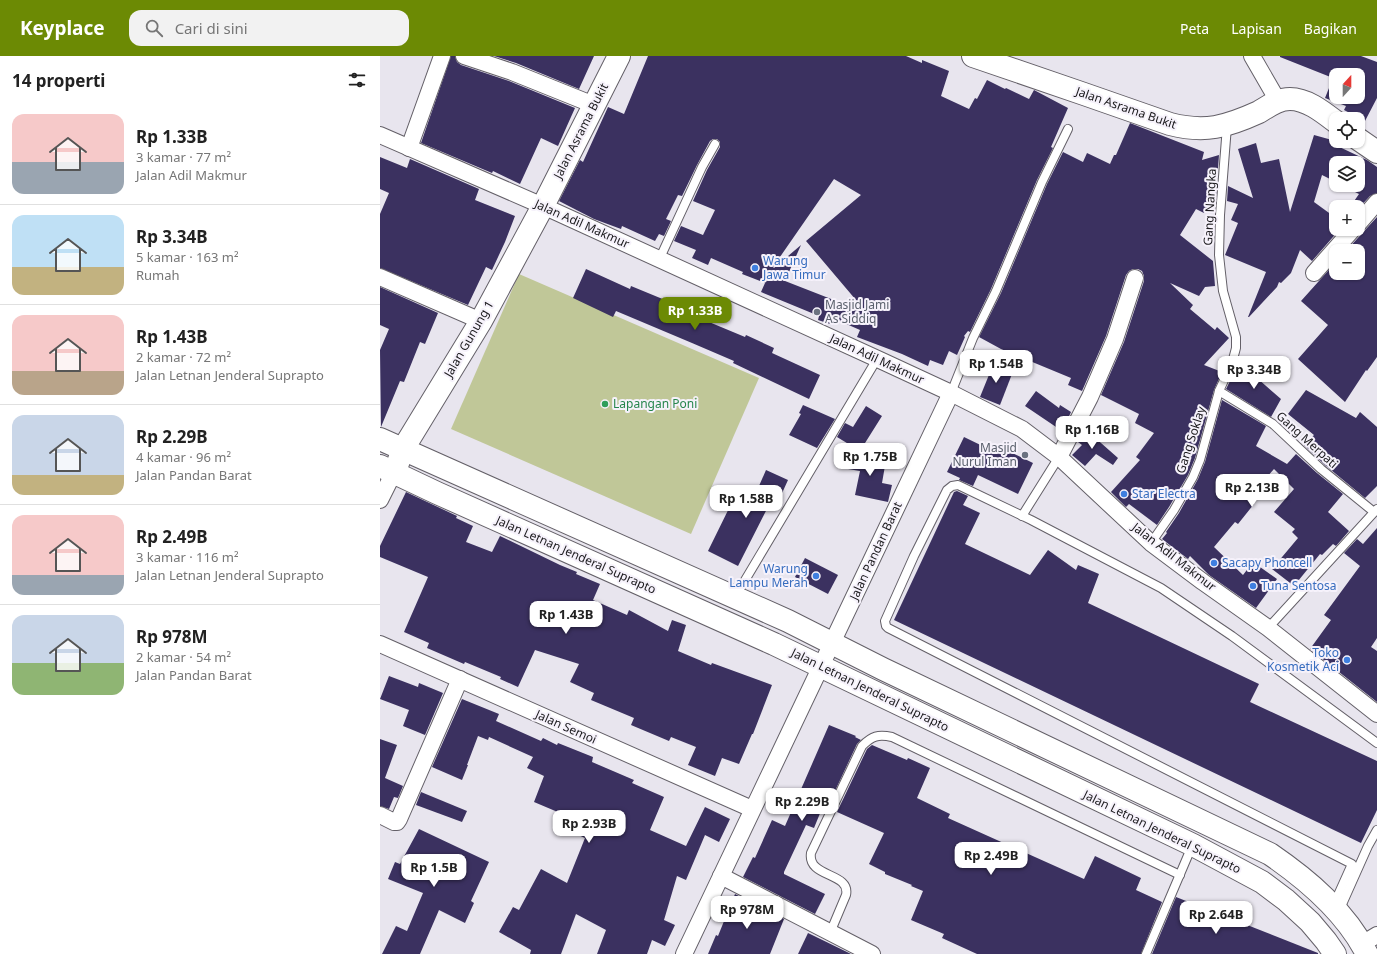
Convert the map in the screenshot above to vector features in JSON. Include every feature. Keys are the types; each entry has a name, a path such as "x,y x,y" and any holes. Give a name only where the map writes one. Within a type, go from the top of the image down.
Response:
{"main road":[{"name":"Jalan Asrama Bukit","path":"543,206 619,56"},
{"name":"Jalan Asrama Bukit","path":"973,56 1170,124 1195,129 1227,125 1260,111 1278,101 1290,99 1306,103 1329,117"},
{"path":"1365,144 1377,152"},
{"name":"Jalan Gunung 1","path":"387,469 404,449 481,321 543,206"},
{"path":"380,439 735,598"},
{"name":"Jalan Letnan Jenderal Suprapto","path":"387,469 445,497 774,644 1193,845 1262,882 1286,900 1310,922 1335,954"},
{"name":"Jalan Letnan Jenderal Suprapto","path":"735,598 788,621 883,669 1270,854 1289,868 1335,909 1354,932 1369,944"}],"street":[{"path":"409,148 442,56"},
{"path":"464,56 512,72 594,105"},
{"path":"1252,56 1278,101"},
{"name":"Jalan Adil Makmur","path":"380,135 543,206 951,393 1022,429 1059,457 1152,543 1203,582 1268,628 1377,714"},
{"path":"1365,216 1377,202"},
{"path":"1314,273 1347,236"},
{"path":"380,277 481,321"},
{"path":"1059,457 1090,398 1115,339 1135,278"},
{"name":"Jalan Pandan Barat","path":"821,666 951,393"},
{"path":"380,500 387,469"},
{"name":"Jalan Semoi","path":"380,644 752,809"},
{"path":"684,954 821,666"},
{"path":"380,815 394,822 397,822 400,819 460,680"},
{"path":"721,876 872,954"}],"lane":[{"name":"Gang Nangka","path":"1223,290 1219,225 1227,125"},
{"path":"951,393 973,338 996,291 1042,182 1068,129"},
{"path":"659,260 702,167 715,144"},
{"name":"Gang Soklay","path":"1152,543 1174,510 1193,477 1200,460 1219,391 1232,363 1237,342 1223,290"},
{"path":"735,598 877,359"},
{"name":"Gang Merpati","path":"1219,391 1273,424 1321,469 1375,511"},
{"path":"1022,516 1059,457"},
{"path":"1355,866 886,626 885,621 949,487 958,486 1022,516 1154,585 1172,596 1238,640 1377,743"},
{"path":"1268,628 1375,511"},
{"path":"830,932 846,895 847,889 843,883 815,867 811,862 811,853 862,746 875,736 892,737 1180,875"},
{"path":"1335,909 1355,866 1377,830"},
{"path":"1146,954 1193,845"}],"green space":[{"name":"Lapangan Poni","path":"519,274 759,378 691,534 451,429"}],"building":[{"path":"451,56 455,56 457,62 461,65 509,81 575,108 558,146 541,138 520,184 493,171 492,173 421,143"},
{"path":"494,56 594,56 579,89 516,63"},
{"path":"648,56 906,56 922,63 922,60 949,71 941,96 969,109 975,98 977,99 987,80 1029,99 1034,90 1068,108 1051,147 1053,148 1037,180 991,289 970,332 968,331 964,336 965,337 957,355 949,351 943,365 930,360 928,366 902,354 857,337 860,330 835,319 833,325 818,320 819,316 761,292 765,283 742,274 743,272 711,258 708,265 692,258 696,250 674,241 681,226 703,235 715,210 693,201 707,170 720,147 720,142 717,139 710,141 682,196 678,195 666,219 671,221 664,236 659,234 655,241 622,226 621,229 594,219 559,201 580,160 583,162 608,107 624,114","holes":["834,179 861,195 806,241 867,313 785,281 801,245 774,268 773,267"]},
{"path":"1280,56 1361,56 1377,62 1377,98 1365,121 1365,112 1348,112 1344,110 1346,106 1341,104 1365,104 1365,68 1329,68 1329,76"},
{"path":"1329,88 1329,100 1325,98"},
{"path":"1130,123 1204,152 1202,160 1219,155 1215,180 1217,181 1216,198 1212,197 1204,213 1196,209 1180,235 1213,261 1215,286 1205,287 1199,296 1170,283 1193,305 1190,309 1215,330 1217,327 1229,338 1204,365 1222,372 1214,390 1195,458 1188,475 1157,525 1129,504 1126,507 1111,492 1140,460 1136,457 1154,433 1135,423 1139,414 1101,395 1124,342 1144,281 1142,271 1133,269 1126,275 1106,336 1082,391 1068,385 1071,378 1001,349 979,337 1001,293 1047,184 1063,152 1083,162 1087,153 1110,164 1114,155 1116,155"},
{"path":"1314,135 1329,139 1329,148 1342,148 1359,156 1329,156 1329,178 1322,175 1314,202 1329,213 1329,236 1334,236 1312,261 1300,250 1291,273 1281,283 1279,282 1277,287 1248,317 1266,272 1225,255 1238,223 1231,220 1238,204 1227,201 1228,186 1253,198 1238,149 1256,143 1261,163 1279,159 1290,212"},
{"path":"380,157 407,168 410,159 479,189 475,200 515,216 492,270 486,267 468,305 380,268 380,214 389,193 380,189"},
{"path":"1365,159 1377,167 1377,193 1370,196 1365,201 1365,200 1355,200 1359,194 1355,192 1365,192"},
{"path":"1377,217 1377,357 1367,371 1366,370 1345,402 1298,359 1328,325 1301,301 1329,270 1329,280 1365,280 1365,244 1352,244 1360,236 1365,236 1365,230"},
{"path":"586,269 630,289 631,286 699,314 697,317 745,337 746,335 774,348 772,353 820,375 809,399 733,363 734,361 692,343 616,311 613,317 573,298"},
{"path":"380,287 438,313 425,344 420,342 404,382 400,381 381,427 380,350 389,329 380,325"},
{"path":"995,360 1012,374 1000,405 980,397"},
{"path":"1250,360 1263,367 1257,378 1281,399 1271,417 1226,389 1232,377 1237,379"},
{"path":"1306,390 1356,418 1360,412 1377,427 1377,486 1365,498 1325,465 1304,445 1314,435 1288,414"},
{"path":"1036,391 1059,408 1060,405 1071,412 1062,431 1025,406"},
{"path":"1222,400 1266,426 1256,446 1287,464 1296,454 1343,494 1328,512 1349,531 1336,546 1333,544 1322,555 1320,554 1294,586 1272,569 1298,538 1292,532 1295,529 1274,512 1294,489 1274,469 1248,499 1254,504 1238,524 1235,522 1214,547 1243,575 1253,562 1277,579 1256,608 1209,575 1190,556 1188,559 1162,539 1179,513 1198,479 1205,462"},
{"path":"803,405 835,419 817,448 789,435 801,414 799,413"},
{"path":"866,406 882,416 860,451 837,437 845,423 853,427"},
{"path":"1084,428 1118,458 1113,465 1096,454 1085,466 1072,455 1082,445 1078,442"},
{"path":"964,437 997,453 1000,447 1033,463 1018,494 978,475 973,486 959,480 960,478 947,472"},
{"path":"851,453 886,460 882,483 892,485 888,502 855,495 860,471 848,469"},
{"path":"766,470 788,480 778,502 772,499 738,566 708,551 736,494 752,502"},
{"path":"957,491 968,496 963,505 980,513 965,544 1030,575 1048,550 1076,570 1078,565 1099,574 1088,603 1259,684 1250,702 1377,761 1377,810 1361,843 894,620 954,492"},
{"path":"406,492 457,516 456,518 473,526 466,542 492,552 500,536 577,572 576,574 600,584 593,600 627,615 629,610 668,631 672,620 686,625 678,651 711,665 712,663 772,685 753,734 739,764 722,758 715,776 688,765 696,747 671,737 669,741 631,725 634,718 591,700 594,693 570,682 579,664 535,650 518,687 500,679 501,677 465,662 464,664 427,648 429,643 404,632 428,577 380,557 380,546"},
{"path":"1377,528 1377,638 1371,647 1377,651 1377,702 1310,649 1331,620 1324,615 1360,566 1344,553 1357,539 1363,544"},
{"name":"Warung Lampu Merah","path":"805,558 838,575 828,594 795,577"},
{"path":"389,676 418,687 419,683 443,693 425,735 403,726 409,710 380,699"},
{"path":"462,699 499,714 496,721 541,741 543,738 557,745 558,743 593,757 592,762 634,780 632,783 664,797 650,830 686,846 705,807 730,819 719,842 705,835 686,880 677,876 664,920 675,925 665,946 652,940 647,954 597,954 606,930 576,914 561,954 530,954 531,950 499,932 513,907 519,910 541,869 567,883 585,838 574,833 579,821 534,802 544,776 527,768 533,757 489,737 488,740 478,736 462,780 432,767"},
{"path":"829,725 856,736 855,737 861,740 857,744 827,808 823,806 814,828 806,825 784,872 784,874 825,894 815,914 743,877 753,857 755,858 772,820 785,826"},
{"path":"380,739 397,745 385,778 403,786 398,798 394,797 389,809 380,806"},
{"path":"872,745 930,768 917,798 950,814 948,818 1084,879 1095,856 1141,878 1136,890 1162,902 1141,954 977,954 942,938 944,934 911,920 923,891 885,874 885,872 869,864 884,833 837,812 867,749"},
{"path":"421,792 467,811 462,822 416,805"},
{"path":"419,829 489,862 471,901 474,903 465,923 439,910 420,954 382,954 396,926 407,931 423,893 388,879 395,862 400,864"},
{"path":"735,894 784,919 770,954 708,954 716,935 718,936"},
{"path":"1176,897 1318,953 1318,954 1152,954"},
{"path":"808,933 847,952 851,954 798,954"}],"place":[{"name":"Warung Jawa Timur","path":"755,268"},
{"name":"Masjid Jami As Siddiq","path":"817,312"},
{"name":"Lapangan Poni","path":"605,404"},
{"name":"Masjid Nurul Iman","path":"1025,455"},
{"name":"Star Electra","path":"1124,494"},
{"name":"Sacapy Phoncell","path":"1214,563"},
{"name":"Warung Lampu Merah","path":"816,576"},
{"name":"Tuna Sentosa","path":"1253,586"},
{"name":"Toko Kosmetik Aci","path":"1347,660"}]}
